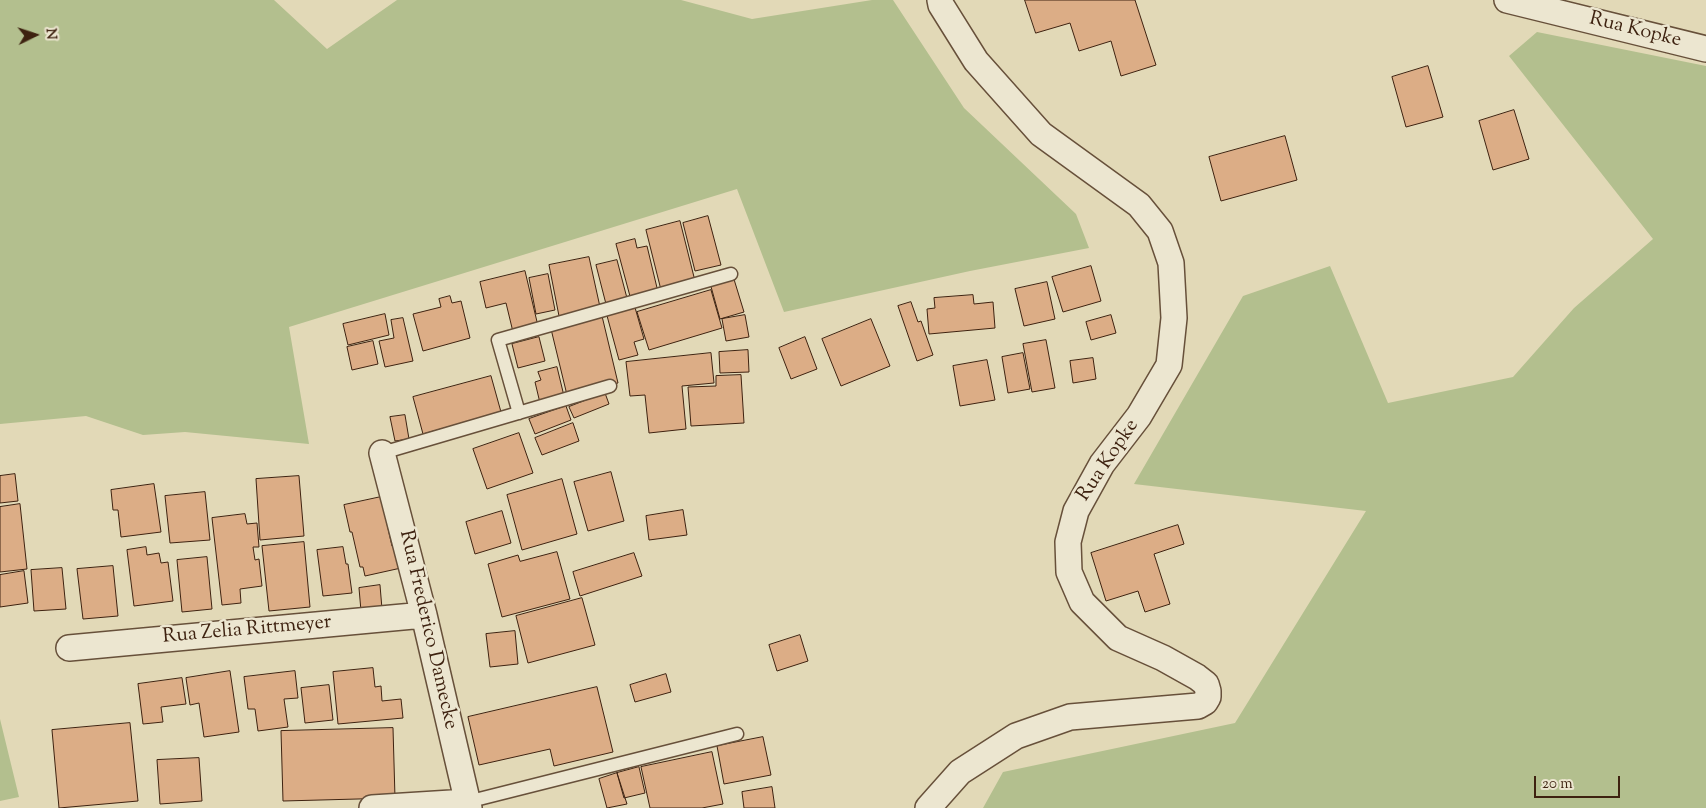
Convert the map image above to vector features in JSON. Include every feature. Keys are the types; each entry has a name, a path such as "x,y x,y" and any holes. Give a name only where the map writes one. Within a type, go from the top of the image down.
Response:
{"street":[{"name":"Rua Kopke","path":"928,808 960,772 1016,736 1070,717 1198,706 1205,702 1208,697 1206,684 1197,677 1163,658 1118,638 1082,602 1069,572 1068,542 1076,511 1102,464 1139,416 1168,365 1174,318 1171,263 1160,231 1139,205 1040,134 976,61 941,5 940,0"},
{"name":"Rua Kopke","path":"1507,0 1706,48"},
{"name":"Rua Frederico Damecke","path":"382,453 424,615 468,805"},
{"name":"Rua Zelia Rittmeyer","path":"69,648 424,615"},
{"path":"372,808 468,805"}],"lane":[{"path":"518,413 498,340 731,274"},
{"path":"382,453 610,386"},
{"path":"468,805 737,734"}],"green space":[{"path":"0,0 274,0 327,49 397,0 681,0 752,19 872,0 893,0 964,108 1076,214 1089,248 970,271 784,312 737,189 289,327 309,444 185,432 143,435 86,416 0,424"},
{"path":"1537,32 1706,66 1706,808 983,808 1003,772 1235,723 1366,511 1134,484 1243,296 1330,266 1388,403 1513,377 1574,308 1653,239 1509,56"},
{"path":"0,719 19,797 0,801"}],"building":[{"path":"1025,0 1135,0 1156,65 1121,76 1111,41 1079,51 1070,23 1036,33"},
{"path":"1428,66 1443,117 1406,127 1392,77"},
{"path":"1514,110 1529,159 1493,170 1479,121"},
{"path":"1285,136 1297,180 1221,201 1209,157"},
{"path":"708,216 721,265 695,271 683,223"},
{"path":"680,221 695,281 661,290 646,230"},
{"path":"635,239 637,248 647,246 658,292 631,300 616,244"},
{"path":"589,257 600,307 559,316 549,265"},
{"path":"617,260 628,302 607,308 596,265"},
{"path":"1091,266 1101,301 1063,312 1052,277"},
{"path":"525,271 538,326 513,332 506,303 486,308 480,282"},
{"path":"548,274 555,310 536,314 529,278"},
{"path":"733,276 744,312 720,319 710,283"},
{"path":"1047,282 1055,319 1024,326 1015,289"},
{"path":"711,290 722,328 649,350 637,312"},
{"path":"973,295 974,304 993,302 995,328 929,334 927,309 935,308 934,298"},
{"path":"450,296 452,303 461,301 470,338 423,351 413,314 441,307 439,299"},
{"path":"911,302 918,322 921,321 933,355 917,361 898,306"},
{"path":"634,304 644,339 634,342 638,355 619,360 606,312"},
{"path":"385,314 389,335 348,345 343,324"},
{"path":"745,315 749,337 726,341 722,319"},
{"path":"1111,315 1116,333 1091,340 1086,322"},
{"path":"602,316 618,383 567,395 551,329"},
{"path":"403,318 413,361 385,367 379,341 394,338 391,320"},
{"path":"871,319 890,366 841,386 822,339"},
{"path":"539,337 545,361 518,368 512,344"},
{"path":"805,337 817,369 791,379 779,348"},
{"path":"1046,340 1055,388 1032,392 1023,344"},
{"path":"373,341 378,364 352,370 347,347"},
{"path":"748,350 749,372 720,373 719,352"},
{"path":"711,353 714,383 682,386 686,429 649,433 645,395 630,396 626,362"},
{"path":"1023,353 1030,389 1008,393 1002,357"},
{"path":"1093,358 1096,379 1073,383 1070,361"},
{"path":"987,360 995,400 960,406 953,366"},
{"path":"557,367 564,396 540,403 535,382 541,380 538,372"},
{"path":"741,375 744,423 691,426 688,387 716,386 716,376"},
{"path":"491,376 501,412 423,434 413,397"},
{"path":"605,393 609,404 574,418 569,407"},
{"path":"566,406 571,420 535,434 529,419"},
{"path":"405,415 409,439 395,441 390,417"},
{"path":"573,423 579,441 542,455 535,438"},
{"path":"519,433 533,473 487,489 473,449"},
{"path":"611,472 624,521 588,531 574,482"},
{"path":"15,474 18,501 0,503 0,476"},
{"path":"299,476 304,536 260,540 256,479"},
{"path":"562,479 577,534 522,550 507,495"},
{"path":"154,484 161,532 121,537 118,510 113,510 111,490"},
{"path":"205,492 210,540 170,543 165,496"},
{"path":"381,497 392,546 396,545 401,568 365,576 363,567 360,567 344,505"},
{"path":"20,504 27,569 0,572 0,507"},
{"path":"683,510 687,535 649,540 646,516"},
{"path":"502,511 511,543 475,554 466,522"},
{"path":"245,514 247,524 257,523 259,547 253,547 255,560 259,559 262,586 240,589 241,603 222,605 212,518"},
{"path":"1178,525 1184,544 1154,554 1170,604 1145,612 1138,591 1106,601 1091,553"},
{"path":"304,542 310,607 269,611 262,546"},
{"path":"146,547 147,555 159,553 161,563 168,562 173,601 134,606 127,550"},
{"path":"343,547 346,564 348,564 352,593 323,596 317,550"},
{"path":"557,552 570,599 502,617 488,564 518,555 520,561"},
{"path":"634,553 642,576 580,596 573,572"},
{"path":"207,557 212,609 182,612 177,560"},
{"path":"113,566 118,616 83,619 77,569"},
{"path":"62,568 66,609 34,611 31,570"},
{"path":"24,571 28,603 0,607 0,575"},
{"path":"380,585 382,609 361,611 359,588"},
{"path":"582,598 595,645 528,663 516,616"},
{"path":"515,631 518,664 490,667 486,634"},
{"path":"800,635 808,661 777,671 769,645"},
{"path":"373,668 375,687 381,686 382,701 401,699 403,718 338,724 333,672"},
{"path":"230,671 239,732 204,737 199,703 190,705 186,678"},
{"path":"295,671 298,698 284,699 288,727 258,731 255,709 248,709 244,677"},
{"path":"666,674 671,692 635,702 630,685"},
{"path":"182,678 186,704 161,707 163,722 143,724 138,684"},
{"path":"329,685 333,720 305,723 301,688"},
{"path":"597,687 613,752 554,766 550,749 479,765 468,717"},
{"path":"130,723 138,801 59,808 52,730"},
{"path":"393,728 395,798 283,801 281,731"},
{"path":"763,737 771,775 724,784 717,746"},
{"path":"712,752 723,804 702,808 650,808 641,767"},
{"path":"199,758 202,801 160,804 157,760"},
{"path":"639,767 645,793 624,798 617,773"},
{"path":"617,773 627,804 607,808 599,779"},
{"path":"772,787 775,808 744,808 742,792"}]}
